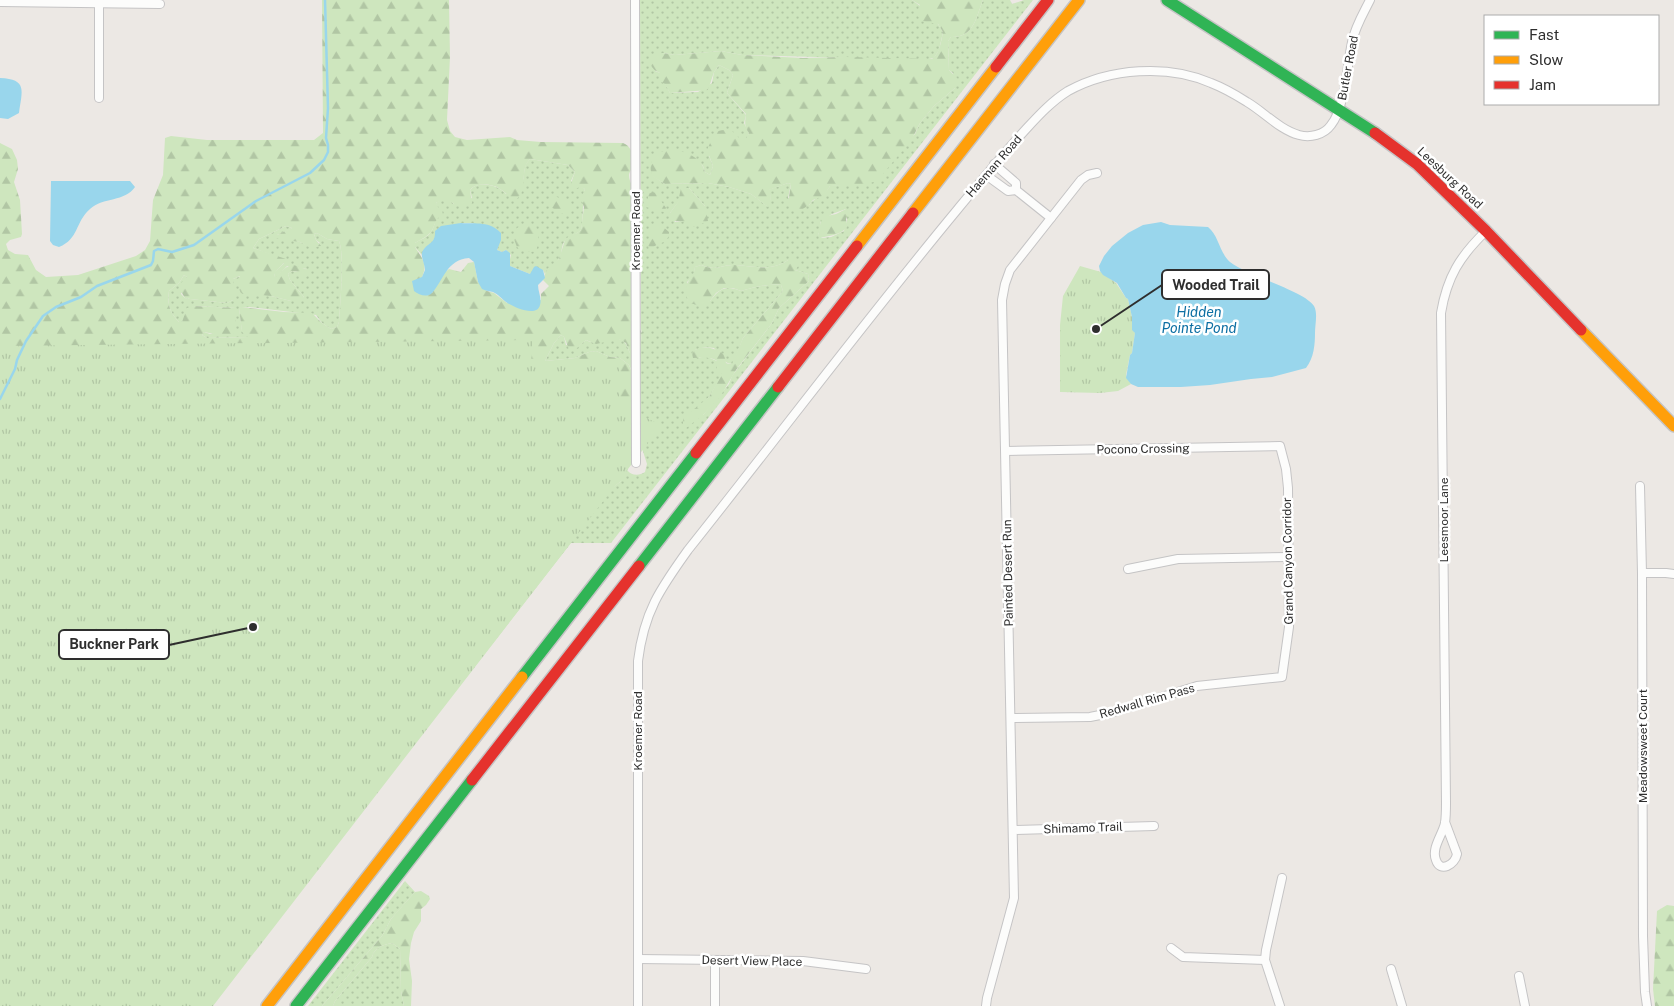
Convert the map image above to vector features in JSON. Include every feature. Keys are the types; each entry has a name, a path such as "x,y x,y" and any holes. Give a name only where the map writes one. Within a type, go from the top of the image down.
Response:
{"main road":[{"path":"267,1006 1048,0"},
{"path":"296,1006 1079,0"},
{"name":"Leesburg Road","path":"1167,0 1340,110 1417,164 1486,231 1674,426"}],"street":[{"name":"Kroemer Road","path":"635,0 636,463"},
{"name":"Butler Road","path":"1340,110 1354,34 1370,0"},
{"path":"0,2 160,4"},
{"path":"99,3 99,98"},
{"name":"Haeman Road","path":"738,486 994,164 1047,107 1068,91 1096,79 1117,74 1140,71 1168,72 1210,82 1302,136 1315,136 1323,132 1331,125 1340,110"},
{"path":"994,164 1016,183 1016,190"},
{"name":"Painted Desert Run","path":"986,1006 1014,898 1002,317 1004,292 1010,270 1082,180 1088,175 1097,173"},
{"path":"986,174 1008,191 1016,190 1051,218"},
{"name":"Leesmoor Lane","path":"1445,822 1457,854 1453,863 1449,866 1438,864 1435,854 1445,822 1445,620 1441,312 1444,293 1450,276 1473,243 1486,231"},
{"name":"Pocono Crossing","path":"1006,451 1280,446"},
{"name":"Grand Canyon Corridor","path":"1280,446 1287,477 1288,557 1288,638 1282,677"},
{"name":"Kroemer Road","path":"638,1006 638,661 642,638 648,614 664,584 738,486"},
{"name":"Meadowsweet Court","path":"1640,486 1643,936 1647,1006"},
{"path":"1128,569 1178,559 1288,557"},
{"path":"1642,573 1666,572 1674,574"},
{"name":"Redwall Rim Pass","path":"1011,718 1101,715 1196,686 1282,677"},
{"name":"Shimamo Trail","path":"1013,830 1154,826"},
{"path":"1280,1006 1265,960 1282,878"},
{"path":"1171,948 1183,957 1265,960"},
{"name":"Desert View Place","path":"638,959 803,961 866,970"},
{"path":"715,960 715,1006"},
{"path":"1391,969 1402,1006"},
{"path":"1520,976 1525,1006"}],"green space":[{"path":"322,0 449,0 450,57 447,120 450,131 455,137 467,140 510,137 517,140 541,142 623,143 629,147 633,160 629,175 633,187 632,224 641,238 637,260 640,292 639,328 642,333 640,350 631,356 626,343 619,339 596,344 586,340 576,349 569,349 564,337 561,335 554,343 545,361 575,358 596,351 610,357 620,358 629,365 633,375 631,454 626,474 618,484 615,486 619,385 0,371 0,143 12,149 17,160 18,169 14,182 20,200 22,234 21,237 10,240 6,244 8,250 15,254 28,255 36,270 46,277 78,275 136,256 145,250 150,241 153,200 163,175 165,138 171,136 207,140 314,140 323,133","holes":["530,159 568,165 575,172 572,181 573,187 575,189 580,187 585,189 581,199 584,207 581,230 565,240 559,259 547,269 543,280 549,286 541,294 541,300 507,303 494,293 487,291 478,282 474,262 468,263 461,272 449,269 444,273 432,293 422,277 424,265 415,247 415,243 426,237 433,229 436,221 443,215 442,210 436,203 446,200 461,207 466,206 472,203 470,190 473,187 485,185 497,187 517,199 523,189 525,169","286,226 292,228 274,238 300,242 311,248 321,246 314,234 317,233 327,239 339,241 342,268 339,322 337,327 331,329 312,313 241,307 239,308 242,332 248,337 207,338 202,335 204,332 233,335 236,329 236,308 193,306 187,308 182,322 176,319 171,312 168,300 169,291 179,283 184,275 187,277 181,283 180,290 185,298 190,299 227,303 233,300 235,291 233,279 240,276 239,289 241,293 271,296 291,301 299,301 304,297 290,280 288,274 292,271 306,277 310,273 308,271 292,265 274,277 286,259 253,248 259,239"]},
{"path":"640,0 912,0 929,14 940,27 943,32 939,50 934,58 924,60 742,55 721,51 675,55 663,53 655,71 660,73 670,93 698,92 712,83 714,72 719,65 729,70 733,75 727,93 746,115 744,123 749,133 746,141 741,141 709,156 713,166 710,175 705,172 703,166 695,158 653,176 665,184 708,183 729,187 751,194 767,206 770,198 768,190 788,183 791,184 788,198 809,205 830,186 841,185 903,148 934,106 955,88 953,73 949,70 948,41 951,37 965,34 969,30 976,19 983,0 1010,0 1012,4 1024,0 1033,0 611,543 571,543 440,711 0,860 0,685 468,595 620,482 627,470 636,475 645,472 647,464 641,445","holes":["689,188 705,206 687,221 675,222 670,213","846,209 847,220 844,231 831,237 822,238 818,235 820,222 832,214","788,260 795,270 808,274 809,281 779,308 772,323 732,376 729,384 703,415 703,403 709,397 723,374 717,365 717,361 705,356 699,358 695,350 705,347 714,348 724,361 733,364 743,338 783,291 781,285 761,286 741,291 727,288 717,293 710,301 688,302 687,282 694,276 695,267 701,265 716,268 730,265 769,267 782,264"]},
{"path":"912,0 983,0 976,19 969,30 965,34 951,37 948,41 949,70 958,79 955,88 934,106 920,123 912,139 877,181 863,185 830,186 823,195 813,200 801,210 792,208 788,203 791,184 788,183 769,190 771,198 768,207 751,194 729,187 708,183 665,184 652,176 651,164 655,156 672,150 693,156 701,163 705,172 710,175 713,166 707,150 715,132 730,130 741,140 745,141 749,133 745,122 746,114 727,93 733,75 729,70 719,65 714,72 708,90 670,93 665,84 660,81 660,73 654,70 651,65 653,54 675,55 721,51 742,55 803,58 932,59 941,43 943,32 938,24 921,21 916,13 920,5"},
{"path":"530,159 568,165 575,172 571,181 585,189 581,230 565,241 560,257 545,274 543,270 530,274 510,266 511,255 506,250 502,252 497,250 498,247 473,223 461,223 436,235 432,243 425,248 422,255 415,247 415,243 427,236 432,230 438,217 436,203 440,200 449,200 454,204 472,198 470,190 483,184 499,188 506,194 524,179 525,166"},
{"path":"681,188 689,188 705,206 708,221 694,227 687,223 669,219 670,213 678,202"},
{"path":"659,192 661,201 666,208 664,212 646,207 649,193"},
{"path":"555,196 572,204 571,213 563,214 550,207 549,203"},
{"path":"846,209 850,210 846,219 847,227 831,236 819,238 822,217 836,214"},
{"path":"525,223 536,226 539,241 536,251 521,250 517,247 514,239 517,228"},
{"path":"650,225 662,226 669,232 669,236 665,241 651,249 648,247"},
{"path":"286,226 292,228 277,235 311,247 320,243 316,240 314,234 317,233 327,239 339,241 342,269 339,322 337,327 331,329 322,323 316,315 249,307 239,308 242,331 249,337 207,338 202,335 204,332 210,334 236,329 236,308 193,306 182,322 176,319 171,312 168,300 169,291 179,283 184,275 187,277 181,294 185,298 190,299 227,303 233,300 233,279 241,276 240,281 271,296 291,301 304,297 290,280 288,274 292,271 298,272 307,269 287,266 276,278 274,277 275,272 284,263 272,255 253,248 259,239"},
{"path":"788,260 795,260 799,265 795,270 808,274 809,281 779,308 772,323 736,370 720,397 703,415 686,428 683,424 683,418 709,397 722,374 717,369 717,361 708,358 693,358 692,353 703,347 712,348 724,354 726,363 732,364 743,338 783,291 781,285 761,286 741,291 733,288 724,288 716,293 710,301 699,306 688,302 686,292 686,286 695,267 701,265 716,268 735,265 769,267 782,264"},
{"path":"1080,266 1101,272 1116,283 1128,299 1132,317 1132,328 1135,333 1126,375 1131,384 1118,391 1100,393 1060,392 1060,325 1063,296"},
{"path":"561,335 564,337 566,345 579,346 586,340 596,343 614,339 622,340 633,356 633,373 629,365 620,358 610,357 596,351 575,358 545,361 554,343"},
{"path":"533,340 531,362 619,360 619,406 662,425 213,1006 0,1006 0,346"},
{"path":"405,881 415,892 391,919 382,936 322,1006 308,1006"},
{"path":"421,891 429,896 430,899 421,909 421,921 414,932 411,943 409,959 412,981 411,1006 404,1006 401,991 400,949 392,943 377,949 333,1006 322,1006 382,936 397,912 415,892"},
{"path":"1667,905 1674,906 1674,1006 1655,1006 1653,989 1657,911"},
{"path":"392,943 400,949 401,991 404,1006 333,1006 377,949"}],"water":[{"path":"0,78 15,81 19,84 22,93 19,113 8,119 0,118"},
{"path":"51,181 130,181 135,187 126,195 95,205 85,214 70,240 59,247 53,245 50,241"},
{"name":"Hidden Pointe Pond","path":"1161,222 1170,225 1208,227 1215,235 1223,254 1230,262 1249,273 1309,300 1316,312 1315,342 1311,360 1306,368 1272,377 1210,385 1138,387 1131,384 1126,378 1135,333 1132,330 1132,317 1128,299 1117,283 1103,275 1099,266 1112,246 1128,233 1143,225"},
{"path":"461,223 482,224 497,229 501,233 501,240 497,250 502,252 506,250 510,253 510,266 530,274 536,266 543,270 545,278 538,285 541,300 538,309 530,311 519,309 495,293 482,289 478,282 474,262 469,258 455,262 446,271 430,295 418,294 414,291 412,281 422,277 425,270 422,253 425,247 434,239 435,231 441,226"}],"waterway":[{"path":"0,399 26,341 43,316 56,307 81,297 97,286 151,265 154,251 158,249 172,252 194,245 256,201 310,173 324,160 328,152 326,138 328,108 325,0"}],"traffic: fast":[{"path":"1167,0 1375,133"},
{"path":"639,566 778,387"},
{"path":"522,677 696,453"},
{"path":"296,1006 472,780"}],"traffic: slow":[{"path":"913,213 1079,0"},
{"path":"857,246 996,67"},
{"path":"1581,330 1674,426"},
{"path":"267,1006 522,677"}],"traffic: jam":[{"path":"996,67 1048,0"},
{"path":"1375,133 1417,164 1486,231 1581,330"},
{"path":"778,387 913,213"},
{"path":"696,453 857,246"},
{"path":"472,780 639,566"}],"place":[{"name":"Wooded Trail","path":"1096,329"},
{"name":"Buckner Park","path":"253,627"}]}
